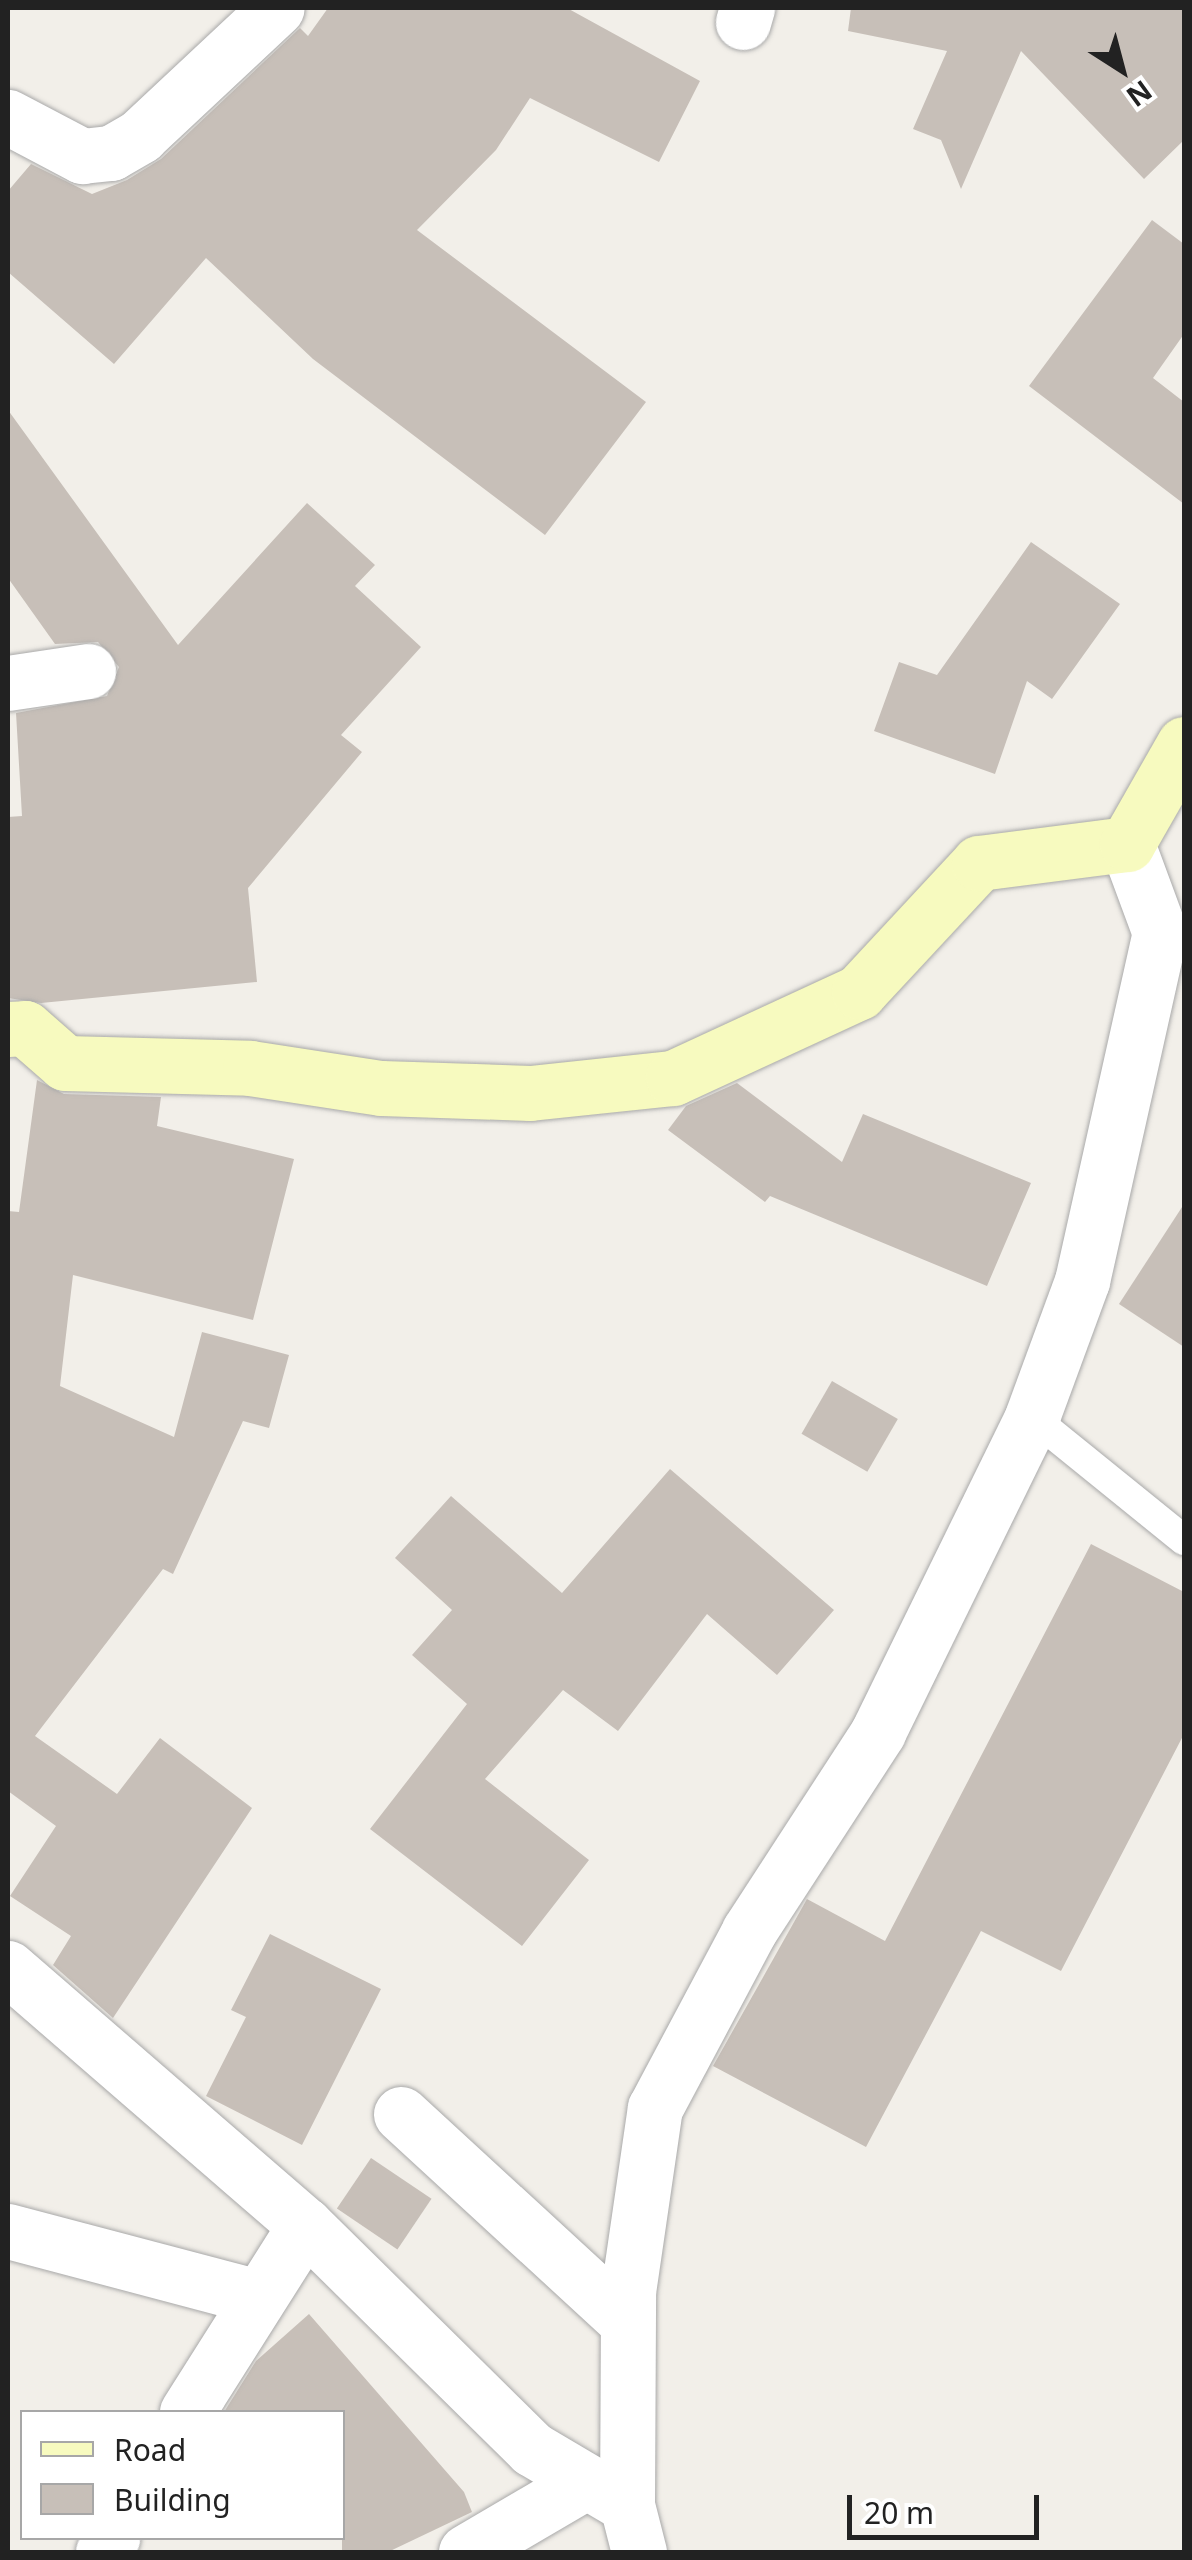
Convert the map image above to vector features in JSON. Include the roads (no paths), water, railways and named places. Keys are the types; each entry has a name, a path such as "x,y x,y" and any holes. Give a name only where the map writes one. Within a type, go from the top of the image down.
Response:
{"street":[{"path":"8,117 82,156 111,152 140,136 277,8"},
{"path":"8,683 88,671"},
{"path":"1127,844 1184,744"},
{"path":"616,2514 628,2322 655,2108 749,1931 878,1732 1032,1417 1082,1281 1172,949 1127,844"},
{"path":"8,1028 25,1028 65,1063 250,1068 380,1088 530,1093 673,1078 859,992 979,863 1127,844"},
{"path":"8,1968 305,2225 532,2449 616,2514"},
{"path":"401,2114 628,2322"},
{"path":"188,2410 305,2225"},
{"path":"8,2231 258,2297"},
{"path":"466,2552 616,2514"}],"lane":[{"path":"1032,1417 1184,1540"}]}
